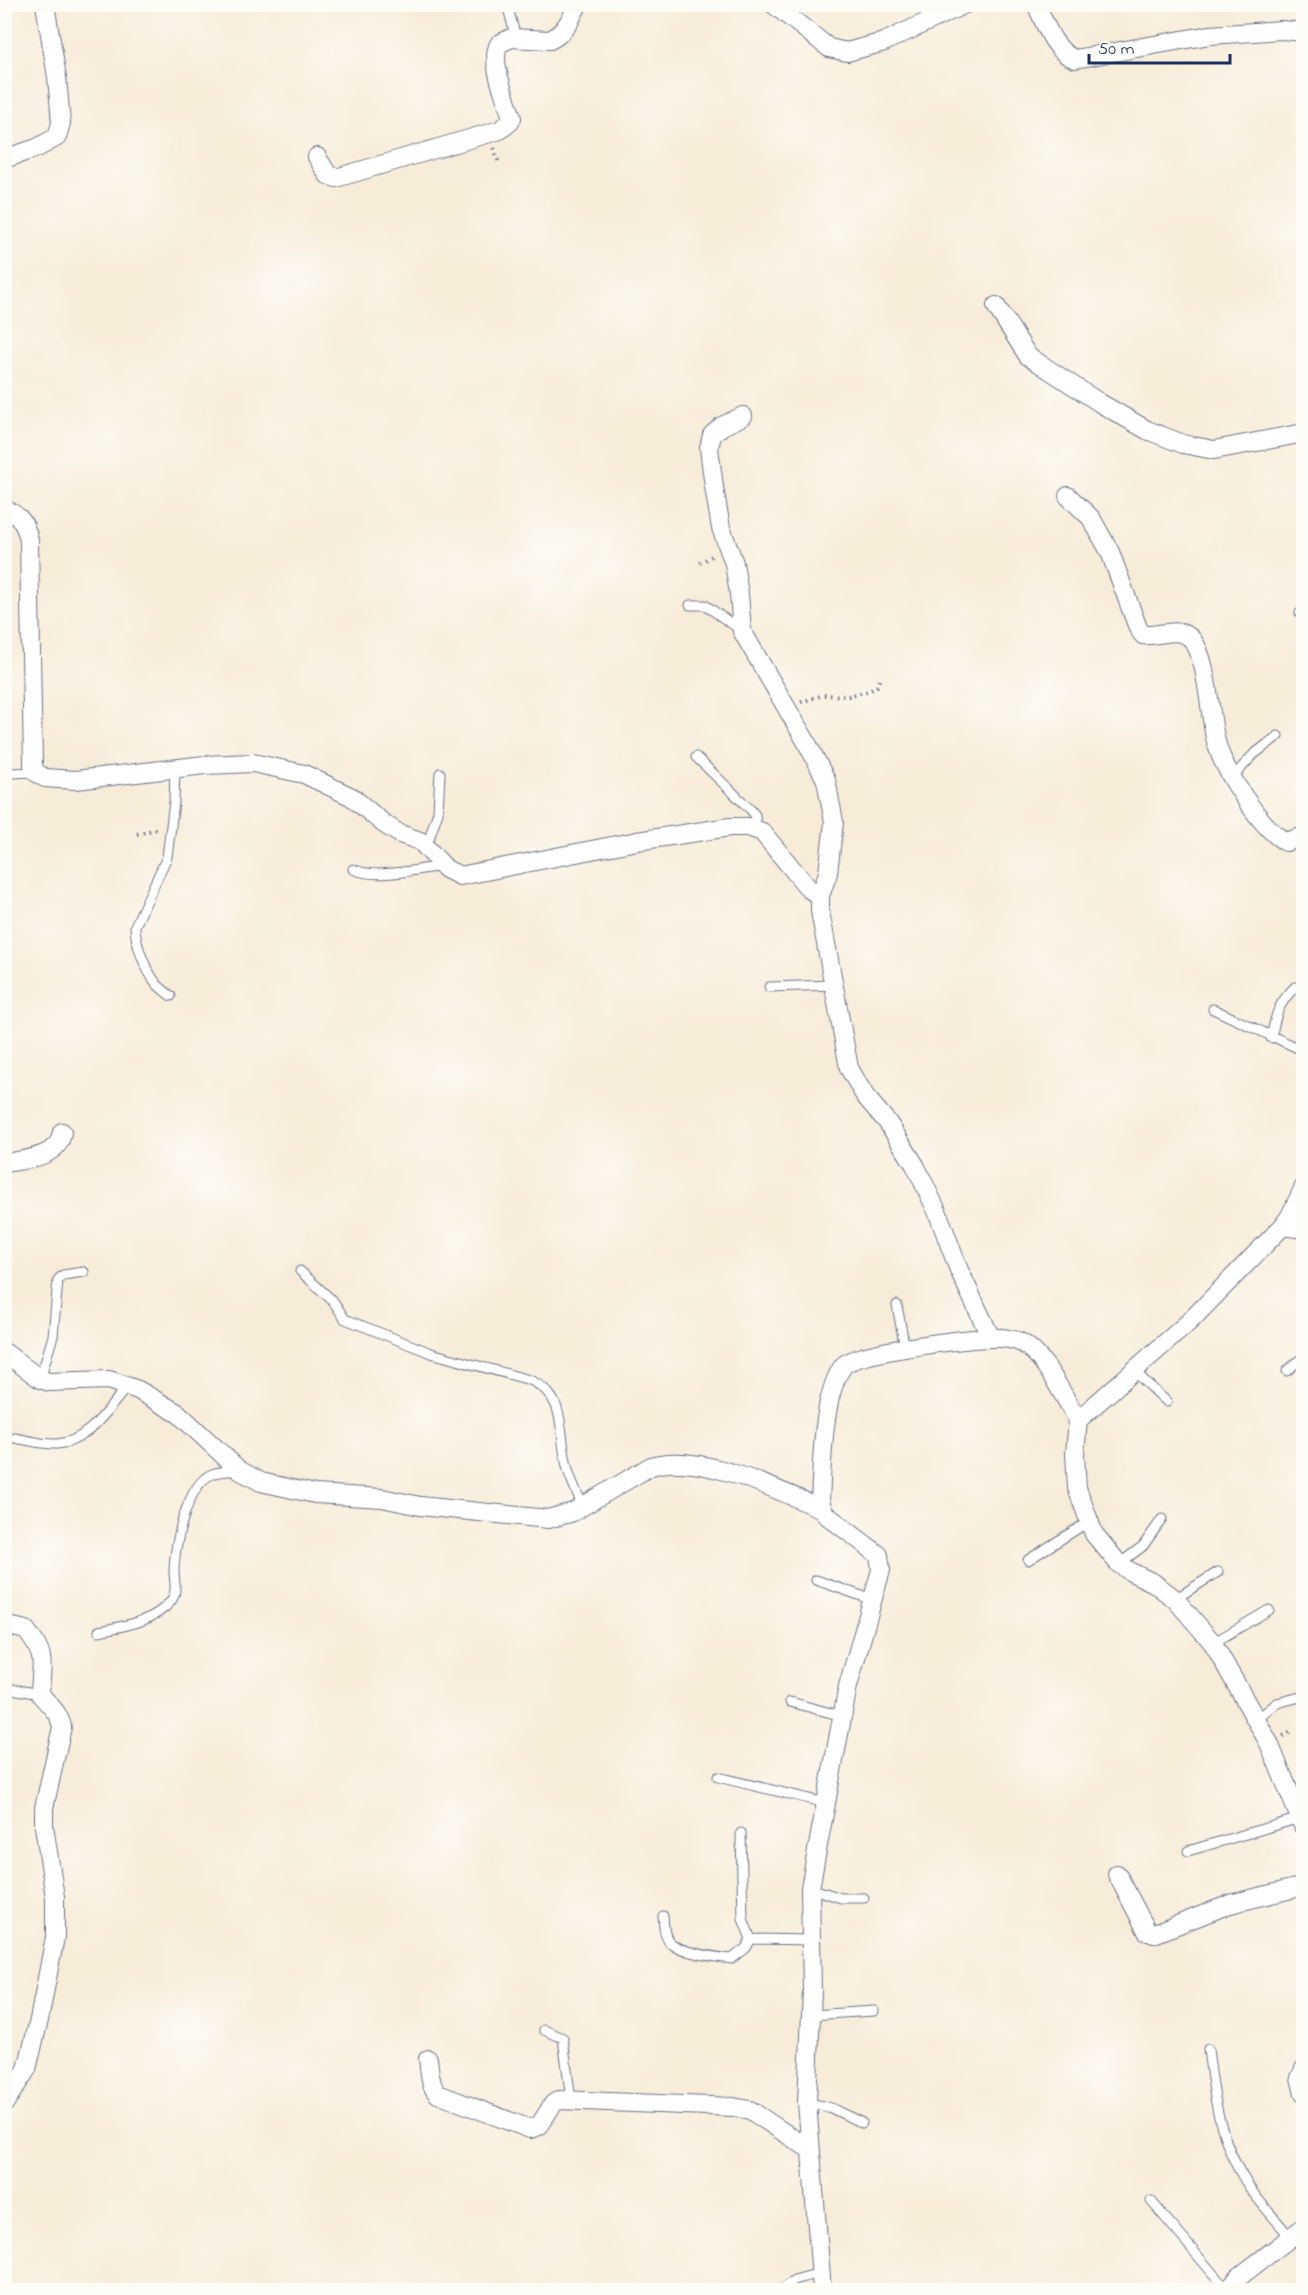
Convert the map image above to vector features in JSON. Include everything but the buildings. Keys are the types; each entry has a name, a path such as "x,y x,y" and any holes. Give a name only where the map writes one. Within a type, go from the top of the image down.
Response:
{"street":[{"path":"4,159 37,148 57,137 61,123 57,77 45,4"},
{"path":"317,157 328,175 336,178 500,130 512,118 495,55 499,44 516,39 550,40 555,38 571,19 578,4"},
{"path":"773,4 829,48 847,52 884,42 965,4"},
{"path":"1036,4 1060,48 1067,55 1076,59 1210,35 1282,30 1304,32"},
{"path":"996,306 1028,356 1100,403 1147,430 1183,444 1214,450 1304,434"},
{"path":"743,416 722,426 712,435 709,448 721,528 734,563 742,632 826,780 834,822 828,873 820,896 820,912 849,1068 865,1096 888,1123 915,1165 937,1211 959,1270 991,1338"},
{"path":"1068,496 1091,518 1110,552 1138,628 1143,635 1152,636 1176,631 1186,634 1195,641 1208,688 1216,743 1221,758 1261,821 1286,842 1304,836"},
{"path":"4,509 15,513 23,522 29,541 35,772 50,778 76,780 205,765 253,763 304,774 352,797 384,824 400,834 420,841 443,866 460,876 637,841 730,827 756,829 762,832 809,889 820,896"},
{"path":"4,1163 56,1149 62,1140 62,1132"},
{"path":"1078,1420 1190,1321 1283,1226 1304,1187"},
{"path":"1283,1226 1304,1228"},
{"path":"822,1509 821,1476 833,1382 846,1362 867,1354 905,1349 991,1338 1015,1340 1036,1354 1078,1420 1075,1454 1077,1488 1088,1522 1101,1545 1119,1564 1154,1583 1175,1599 1213,1643 1269,1743 1302,1823"},
{"path":"4,1352 40,1379 59,1383 109,1380 138,1390 179,1414 239,1470 261,1482 315,1494 382,1498 420,1506 532,1520 558,1518 651,1466 664,1463 709,1467 736,1473 822,1509 879,1555 881,1570 848,1686 810,1888 807,2102 821,2282"},
{"path":"4,1625 26,1630 40,1651 43,1663 40,1694 55,1709 62,1727 44,1808 44,1826 55,1897 55,1937 27,2068 4,2104"},
{"path":"1117,1874 1148,1930 1154,1934 1230,1904 1304,1886"},
{"path":"428,2059 434,2091 438,2094 530,2129 539,2126 556,2101 733,2107 750,2110 809,2149"},
{"path":"1304,2069 1300,2078 1304,2093"},
{"path":"1227,2290 1239,2277 1297,2232"}],"lane":[{"path":"507,4 516,39"},
{"path":"690,605 705,605 711,608 718,616 742,632"},
{"path":"1233,777 1253,755 1278,736"},
{"path":"696,757 751,810 755,815 756,829"},
{"path":"4,769 12,773 35,772"},
{"path":"171,996 156,983 135,936 135,926 167,857 174,802 175,770"},
{"path":"426,848 438,812 440,773"},
{"path":"353,869 362,874 374,874 443,866"},
{"path":"769,987 835,985"},
{"path":"1272,1038 1277,1010 1294,987"},
{"path":"1213,1009 1304,1051"},
{"path":"300,1271 333,1301 345,1318 431,1353 530,1380 550,1392 559,1418 567,1467 583,1506"},
{"path":"40,1379 53,1336 58,1280 63,1275 84,1272"},
{"path":"897,1305 905,1349"},
{"path":"1287,1371 1304,1356"},
{"path":"1134,1371 1167,1402"},
{"path":"15,1438 55,1444 71,1442 88,1431 128,1386"},
{"path":"99,1631 139,1622 160,1612 170,1603 176,1590 174,1572 185,1507 196,1489 211,1474 239,1470"},
{"path":"1119,1564 1143,1546 1162,1519"},
{"path":"1028,1560 1088,1522"},
{"path":"1175,1599 1218,1572"},
{"path":"816,1580 873,1600"},
{"path":"1213,1643 1269,1610"},
{"path":"4,1685 12,1689 40,1694"},
{"path":"1255,1721 1277,1702 1304,1696"},
{"path":"790,1702 842,1716"},
{"path":"718,1777 826,1803"},
{"path":"1188,1851 1302,1823"},
{"path":"741,1833 743,1919 751,1939"},
{"path":"810,1888 841,1898 864,1898"},
{"path":"663,1916 668,1941 676,1948 732,1959 746,1948 751,1939"},
{"path":"751,1939 810,1940"},
{"path":"810,2015 874,2011"},
{"path":"544,2030 563,2038 571,2100"},
{"path":"1208,2049 1215,2108 1228,2147 1246,2183 1297,2232"},
{"path":"807,2102 831,2108 862,2123"},
{"path":"1151,2201 1227,2290"},
{"path":"781,2290 794,2280 821,2282"}],"path":[{"path":"787,708 806,699 823,695 848,696 869,691 877,686 880,677"},
{"path":"137,834 170,825"}]}
